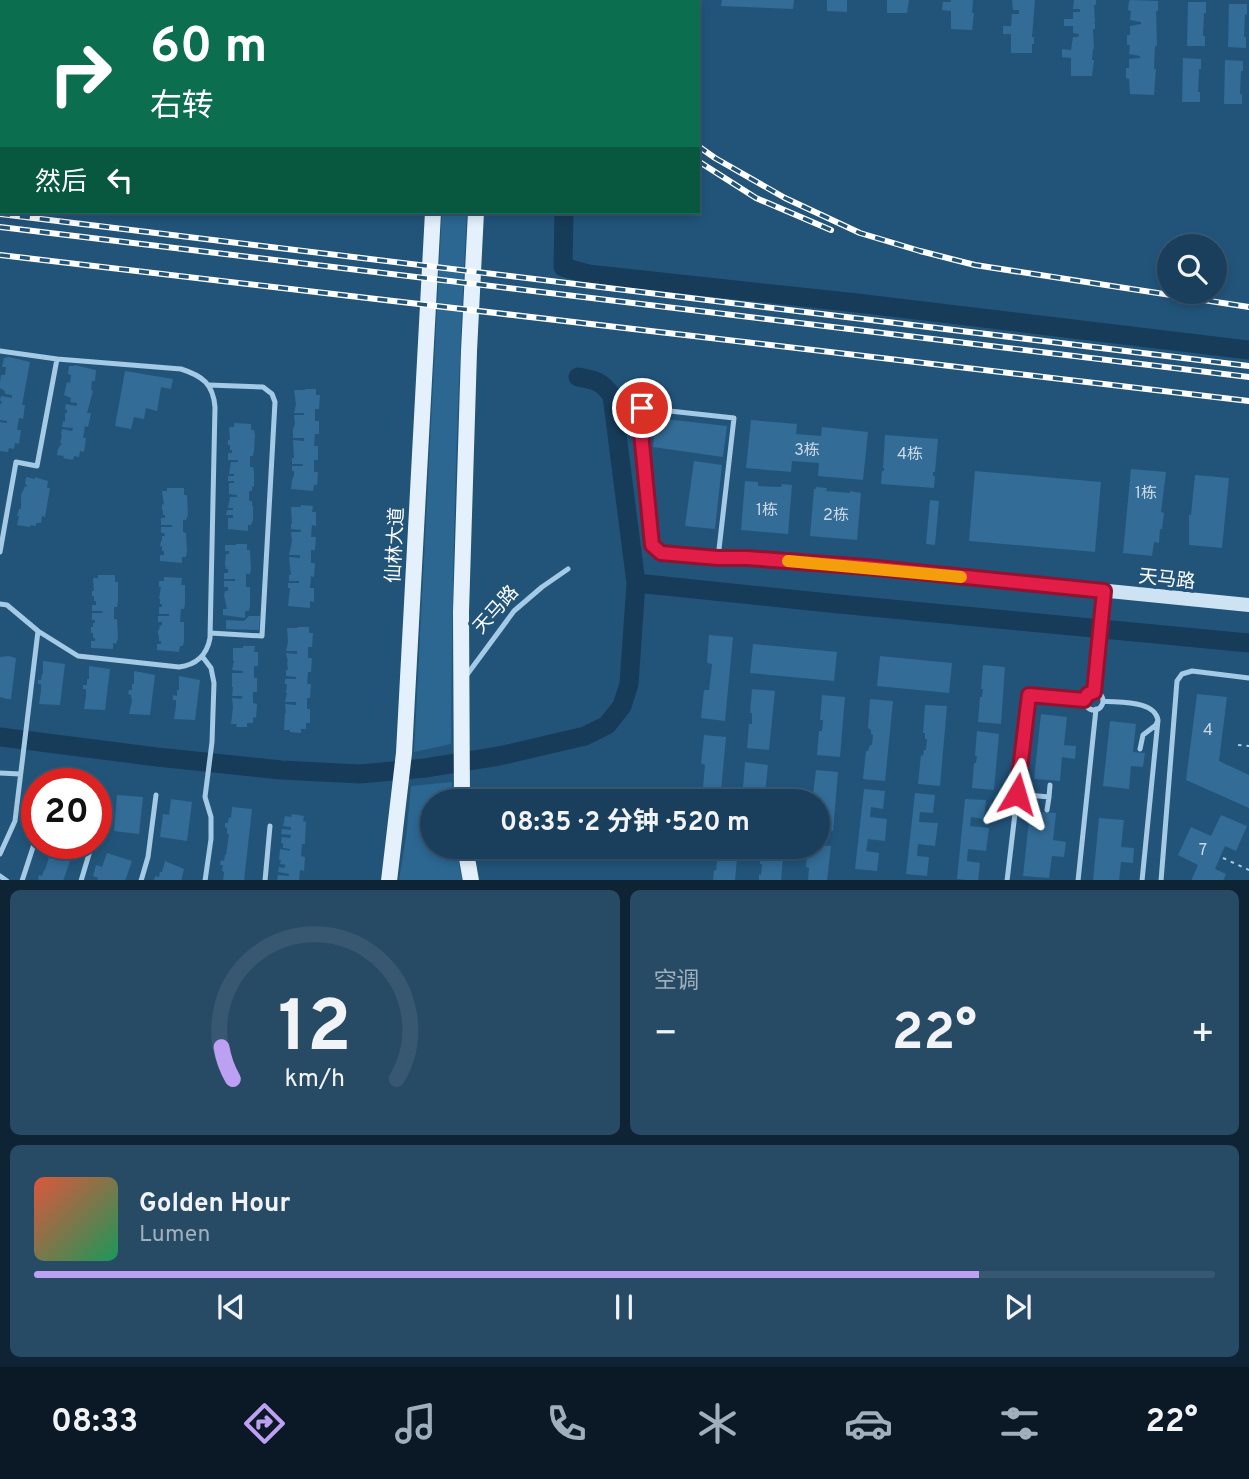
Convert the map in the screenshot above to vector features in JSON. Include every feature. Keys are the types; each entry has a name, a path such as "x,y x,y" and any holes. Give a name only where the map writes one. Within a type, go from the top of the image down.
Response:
{"main road":[{"name":"仙林大道","path":"389,880 404,753 433,214"},
{"path":"461,789 460,612 475,214"},
{"path":"468,859 471,880"}],"street":[{"name":"天马路","path":"747,558 880,568 1104,598 1249,605"}],"lane":[{"path":"0,351 57,359 181,369 196,375 209,385 214,392 215,407 210,633 209,645 202,656 192,664 178,667 78,656 38,631 7,605 0,604"},
{"path":"0,552 16,462 37,466 57,359"},
{"path":"209,385 263,387 272,394 275,401 262,636 210,633"},
{"path":"718,558 734,418 642,408 639,412 652,545 661,553 718,558 747,558"},
{"name":"天马路","path":"461,684 514,611 568,569"},
{"path":"1094,692 1104,598"},
{"path":"0,854 15,821 38,631"},
{"path":"202,656 211,668 214,678 212,742 205,797 211,817 211,839 205,880"},
{"path":"1161,880 1177,681 1182,674 1192,671 1249,678"},
{"path":"1094,692 1100,695 1102,701 1100,707 1090,709 1084,700 1088,694 1094,692"},
{"path":"1007,880 1029,695 1084,700"},
{"path":"1102,701 1145,705 1155,712 1158,720 1142,880"},
{"path":"1078,880 1096,709"},
{"path":"1140,749 1143,735 1156,725 1158,720"},
{"path":"0,773 20,774"},
{"path":"1047,810 1050,785"},
{"path":"1017,794 1049,797"},
{"path":"141,880 148,856 156,795"},
{"path":"265,880 270,826"},
{"path":"22,880 29,859"},
{"path":"81,880 87,859"},
{"path":"0,876 7,880"}],"path":[{"path":"1238,745 1249,746"},
{"path":"1223,858 1249,870"}],"shaded area":[{"path":"442,214 467,214 456,478 451,744 414,752"},
{"path":"452,782 452,789 420,789 420,859 458,859 462,880 399,880 411,786"}],"building":[{"path":"722,0 794,0 793,9 721,6"},
{"path":"827,0 847,0 847,12 827,11"},
{"path":"887,0 909,0 907,13 887,13"},
{"path":"973,0 972,30 951,29 951,11 942,10 943,2"},
{"path":"1012,0 1035,0 1032,53 1011,53 1011,34 1003,34 1003,26 1011,26 1012,14 1019,14 1019,10 1013,10"},
{"path":"1074,0 1096,0 1092,76 1071,76 1071,58 1062,57 1062,49 1071,50 1073,37 1078,37 1079,34 1073,33 1073,26 1064,26 1064,19 1073,19 1073,12 1080,12 1080,9 1073,9"},
{"path":"1131,0 1158,1 1154,95 1130,94 1129,79 1126,78 1129,59 1140,58 1129,54 1130,45 1127,45 1130,26 1141,24 1130,20 1131,11 1128,10"},
{"path":"1188,2 1206,2 1203,36 1205,46 1187,46"},
{"path":"1229,4 1247,4 1244,37 1246,48 1228,47"},
{"path":"1183,58 1201,59 1198,92 1200,102 1182,102"},
{"path":"1225,60 1243,61 1240,94 1242,104 1224,104"},
{"path":"4,358 30,362 22,405 25,405 23,419 19,418 17,430 21,430 19,444 15,443 14,449 9,448 8,452 0,451 0,422 7,421 0,420 0,400 1,396 12,398 12,395 5,394 0,383 1,375 5,375 6,367 2,367"},
{"path":"69,366 96,370 87,413 91,413 83,438 86,438 84,452 80,451 79,457 74,456 73,460 57,455 62,443 62,429 72,431 73,428 62,427 67,413 66,404 77,406 77,403 70,402 71,398 64,395 67,382 70,383"},
{"path":"125,371 173,379 171,389 161,387 157,411 146,408 144,419 134,417 131,429 115,426"},
{"path":"316,389 316,395 320,395 319,409 315,409 319,434 315,434 314,446 318,446 318,460 314,460 314,472 318,472 317,485 314,485 313,491 291,489 294,475 292,466 303,466 292,464 293,440 304,441 304,438 293,438 294,415 304,415 294,413 294,390"},
{"path":"656,418 727,426 723,457 653,447"},
{"path":"751,420 797,424 796,434 821,436 822,427 868,432 863,480 818,476 819,463 792,461 791,472 746,468"},
{"path":"234,423 251,424 255,435 253,456 250,456 254,486 252,491 249,491 253,520 251,525 248,525 248,531 228,529 228,518 233,518 233,515 226,515 227,510 233,510 228,508 230,497 237,497 229,494 229,483 234,481 228,481 228,476 234,476 229,474 231,462 238,462 228,460 228,453 232,453 228,445 229,427 234,427"},
{"path":"885,435 938,439 933,472 934,488 881,484"},
{"path":"694,461 722,465 715,529 685,526"},
{"path":"1131,469 1166,472 1161,512 1164,513 1162,529 1159,543 1154,542 1152,556 1123,553"},
{"path":"975,471 1101,482 1095,552 969,541"},
{"path":"1195,475 1229,478 1222,548 1189,545 1189,515"},
{"path":"26,477 48,481 47,488 50,488 45,517 42,516 41,523 30,527 17,525 21,495 25,486 27,487"},
{"path":"745,481 758,482 758,486 792,485 788,534 741,530"},
{"path":"816,487 827,488 826,491 861,493 857,540 810,536"},
{"path":"167,488 184,488 184,495 187,495 188,515 186,520 183,520 183,532 186,533 187,551 186,557 182,557 182,563 160,561 160,555 164,555 160,546 162,536 165,536 161,533 161,527 172,527 161,525 161,518 165,518 162,491 167,491"},
{"path":"930,500 939,501 935,545 926,544"},
{"path":"313,506 312,512 316,512 316,526 312,525 311,537 316,537 315,550 311,550 311,563 315,563 310,588 314,588 314,602 310,601 310,608 288,606 288,583 299,583 289,581 289,557 300,558 300,555 289,555 291,532 301,532 291,529 291,507"},
{"path":"247,544 247,550 250,550 251,570 250,574 246,574 246,587 250,587 250,606 249,611 245,611 245,618 223,615 223,609 227,609 224,595 225,591 228,591 228,587 224,587 224,581 235,581 224,579 224,573 228,573 226,554 229,554 229,551 225,551 225,545"},
{"path":"98,575 115,575 115,582 118,582 114,619 117,619 118,638 116,644 113,643 113,649 91,648 91,641 95,641 91,633 91,627 95,623 92,613 103,611 92,611 92,605 96,605 92,596 93,578 98,578"},
{"path":"164,577 182,578 181,585 185,585 185,604 184,609 181,609 180,622 184,622 184,641 179,652 157,650 157,644 161,644 158,630 160,625 162,626 162,622 158,622 158,616 169,616 159,614 162,604 159,599 159,581 164,581"},
{"path":"249,616 260,616 259,630 226,629 226,620 244,621"},
{"path":"309,627 309,633 313,633 312,647 308,647 308,658 312,658 307,684 311,684 310,698 307,698 310,723 306,723 306,729 301,729 301,733 284,730 285,704 296,705 296,702 285,702 285,679 296,679 286,676 286,653 297,654 297,651 286,651 287,628"},
{"path":"709,635 733,637 725,721 701,718 704,690 709,690 712,664 707,663"},
{"path":"753,644 837,652 834,681 750,673"},
{"path":"255,646 254,652 258,652 258,666 254,666 257,692 253,692 253,703 257,704 256,718 253,717 253,723 247,723 247,727 236,727 237,724 231,724 232,698 242,699 242,696 232,696 232,673 243,671 232,670 233,648"},
{"path":"880,656 952,663 949,693 877,686"},
{"path":"0,657 16,658 11,699 7,699 0,697"},
{"path":"43,661 65,664 60,705 39,704 41,684 38,684 38,680 41,680 43,674"},
{"path":"983,665 1005,667 1001,724 978,722"},
{"path":"89,666 110,669 105,710 84,709 86,689 83,689 83,685 87,685 89,679"},
{"path":"134,671 155,675 150,715 129,714 132,701 131,695 128,694 134,684"},
{"path":"179,676 200,680 195,720 174,719 176,700 173,700 173,695 177,696 179,690"},
{"path":"752,689 775,691 769,750 747,748 749,724 752,724"},
{"path":"1197,694 1227,697 1219,761 1249,775 1249,808 1186,780"},
{"path":"822,695 845,697 840,757 817,755 823,720 820,720"},
{"path":"870,699 893,701 885,781 863,779 866,751 872,745 873,735 868,728"},
{"path":"925,705 947,706 940,786 918,784 921,755 923,756 926,750 927,739 923,733"},
{"path":"1041,714 1067,717 1064,745 1076,746 1075,759 1062,757 1060,781 1034,779"},
{"path":"1110,721 1136,724 1133,752 1145,753 1143,767 1131,766 1129,789 1103,786"},
{"path":"977,731 999,734 994,790 972,788 977,756"},
{"path":"704,735 726,737 721,789 699,789 703,788 705,765 701,763"},
{"path":"745,762 768,765 765,789 743,787"},
{"path":"816,770 838,772 833,831 830,831 830,789 814,789"},
{"path":"864,789 885,791 883,809 871,807 870,817 887,819 885,841 868,839 866,851 879,853 877,871 855,869"},
{"path":"915,793 935,795 933,813 920,812 919,822 938,823 935,846 918,844 917,856 929,857 927,876 906,874"},
{"path":"117,795 143,797 139,834 114,831"},
{"path":"171,799 192,802 187,841 160,837 163,814 169,815"},
{"path":"965,799 986,800 984,819 971,817 970,826 989,828 986,851 968,849 967,861 980,863 978,880 957,879"},
{"path":"232,807 252,809 244,880 223,880 223,865 220,865 226,855 229,834 225,823 231,818"},
{"path":"1030,811 1056,813 1053,840 1066,842 1064,857 1052,856 1049,878 1023,876"},
{"path":"292,814 304,816 303,821 306,822 305,844 302,844 301,856 305,857 304,871 300,870 299,880 278,880 278,875 289,876 278,872 279,867 284,868 286,865 280,864 280,849 290,851 283,848 281,843 282,837 290,838 291,835 281,834 282,829 291,830 291,827 283,826 285,816 291,817"},
{"path":"1221,815 1247,826 1236,851 1225,846 1215,869 1226,874 1223,880 1191,880 1198,865 1178,855 1191,827 1211,836"},
{"path":"1099,818 1124,820 1121,847 1134,848 1133,863 1121,862 1119,880 1093,880"},
{"path":"112,855 132,861 125,880 97,880 93,876 96,865 102,867 105,859 112,859"},
{"path":"48,859 71,859 63,880 40,880 39,875 42,876"},
{"path":"715,859 737,859 735,880 713,880"},
{"path":"760,859 783,859 781,880 759,880"},
{"path":"807,859 830,859 827,880 808,880 809,868 806,867"},
{"path":"165,861 184,869 181,880 154,880 155,876 159,877"}],"waterway":[{"path":"564,214 563,267 588,274 1249,350"},
{"path":"0,737 281,770 360,774 425,768 499,756 585,736 607,725 622,706 629,684 636,583 612,396 598,382 578,377"},
{"path":"636,583 1249,643"}],"railway":[{"path":"700,147 785,198 860,233 920,251 975,265 1249,307"},
{"path":"700,162 756,198 831,230"},
{"path":"0,214 1249,366"},
{"path":"0,227 1249,377"},
{"path":"0,255 1249,401"}],"slow traffic":[{"path":"788,561 961,577"}],"route":[{"path":"642,408 639,412 652,545 661,553 867,567 1104,591 1094,692 1085,696 1084,700 1029,695 1017,794"}]}
